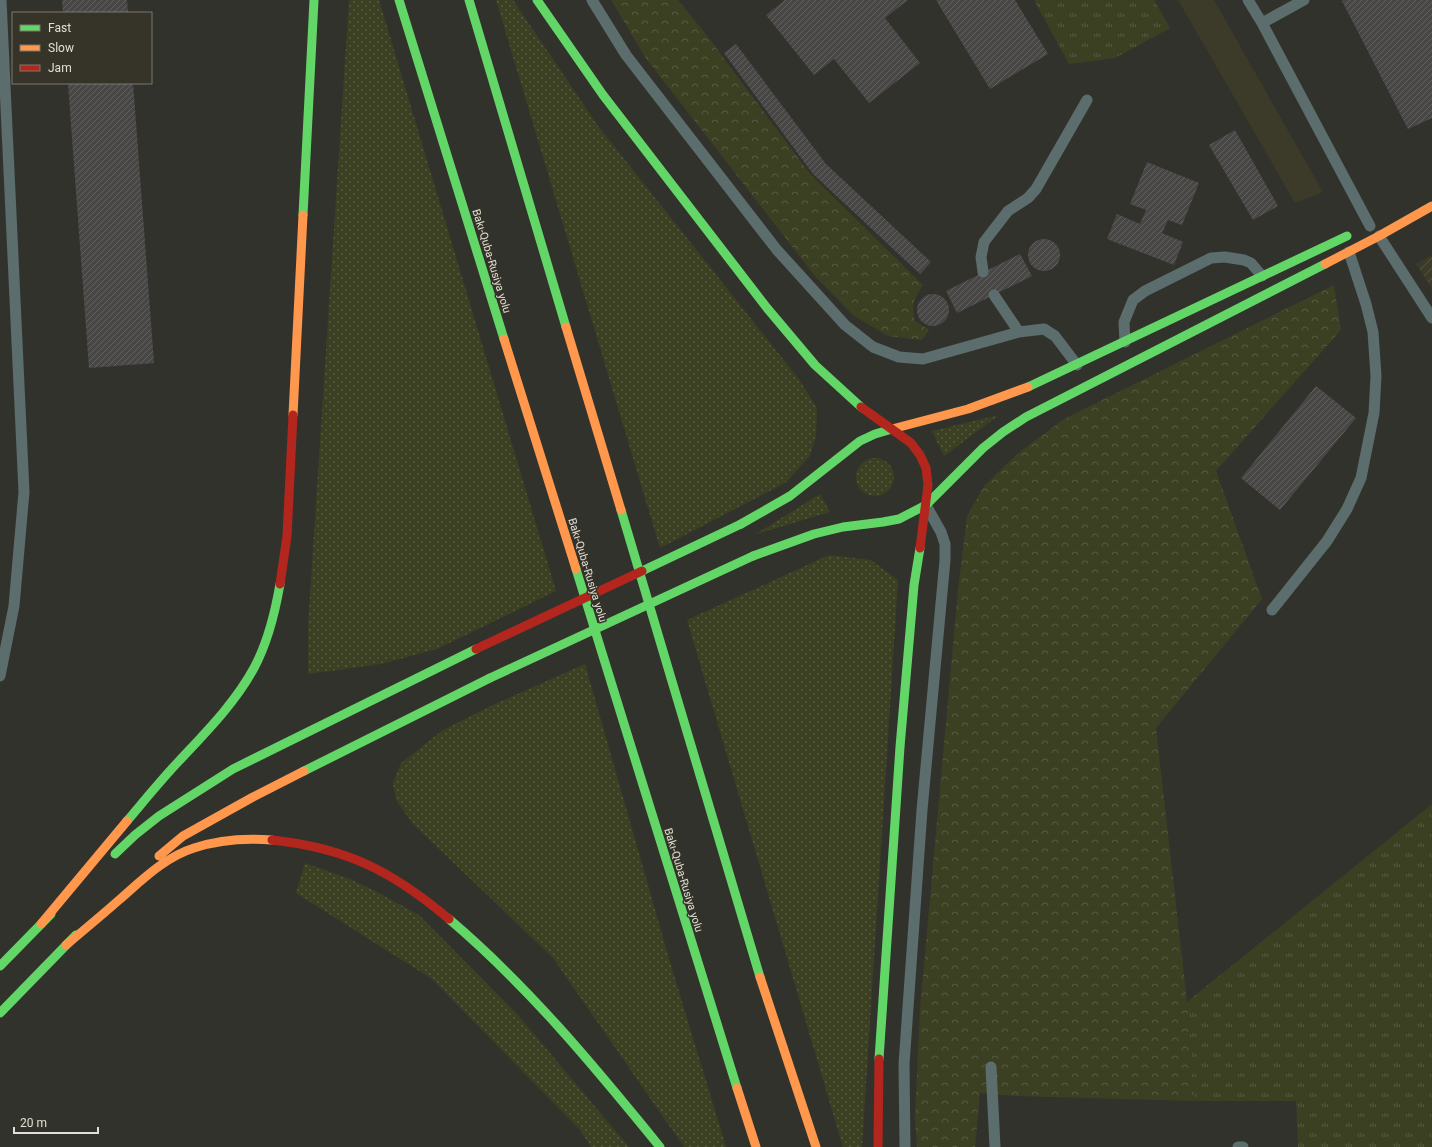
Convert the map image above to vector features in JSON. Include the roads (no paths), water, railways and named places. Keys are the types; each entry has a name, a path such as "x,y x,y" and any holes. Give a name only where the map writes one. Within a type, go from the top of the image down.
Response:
{"main road":[{"path":"41,924 234,698 254,668 271,627 280,586 288,536 314,0"},
{"name":"Bakı-Quba-Rusiya yolu","path":"399,0 756,1147"},
{"path":"469,0 760,978 816,1147"},
{"path":"537,0 603,95 794,341 836,385 859,406 911,443 920,455 926,468 928,485 914,585 900,747 878,1071 878,1147"},
{"path":"1411,207 1432,198"},
{"path":"107,861 159,816 233,769 476,649 741,524 790,496 860,441 875,434 968,409 1008,395 1077,365 1130,351 1270,292 1349,252 1432,206"},
{"path":"0,1012 66,945 165,850 183,836 253,797 490,678 753,556 818,532 899,519 911,514 926,505 983,448 1003,432 1130,351 1262,276 1366,227"},
{"path":"1262,276 1270,292"},
{"path":"66,945 145,877 170,859 194,849 224,842 274,840 305,844 350,856 390,875 455,923 547,1013 597,1069 660,1147"},
{"path":"0,966 41,924 96,872"}],"lane":[{"path":"0,676 14,606 24,492 1,0"},
{"path":"592,0 626,55 777,250 845,325 873,347 899,357 923,359 1019,332 1044,329 1055,336 1077,365"},
{"path":"1248,0 1262,24 1366,227"},
{"path":"1262,24 1304,0"},
{"path":"983,272 981,257 984,242 1008,211 1028,198 1036,189 1087,100"},
{"path":"1379,236 1432,318"},
{"path":"1272,610 1327,541 1347,509 1361,478 1374,413 1376,376 1373,332 1366,304 1349,252"},
{"path":"1130,351 1124,322 1133,300 1145,291 1211,258 1226,257 1244,260 1251,264 1262,276"},
{"path":"994,295 1019,332"},
{"path":"905,1147 904,1057 922,810 945,560 944,544 941,532 926,505"},
{"path":"991,1066 994,1147"},
{"path":"1238,1147 1243,1147"}]}
